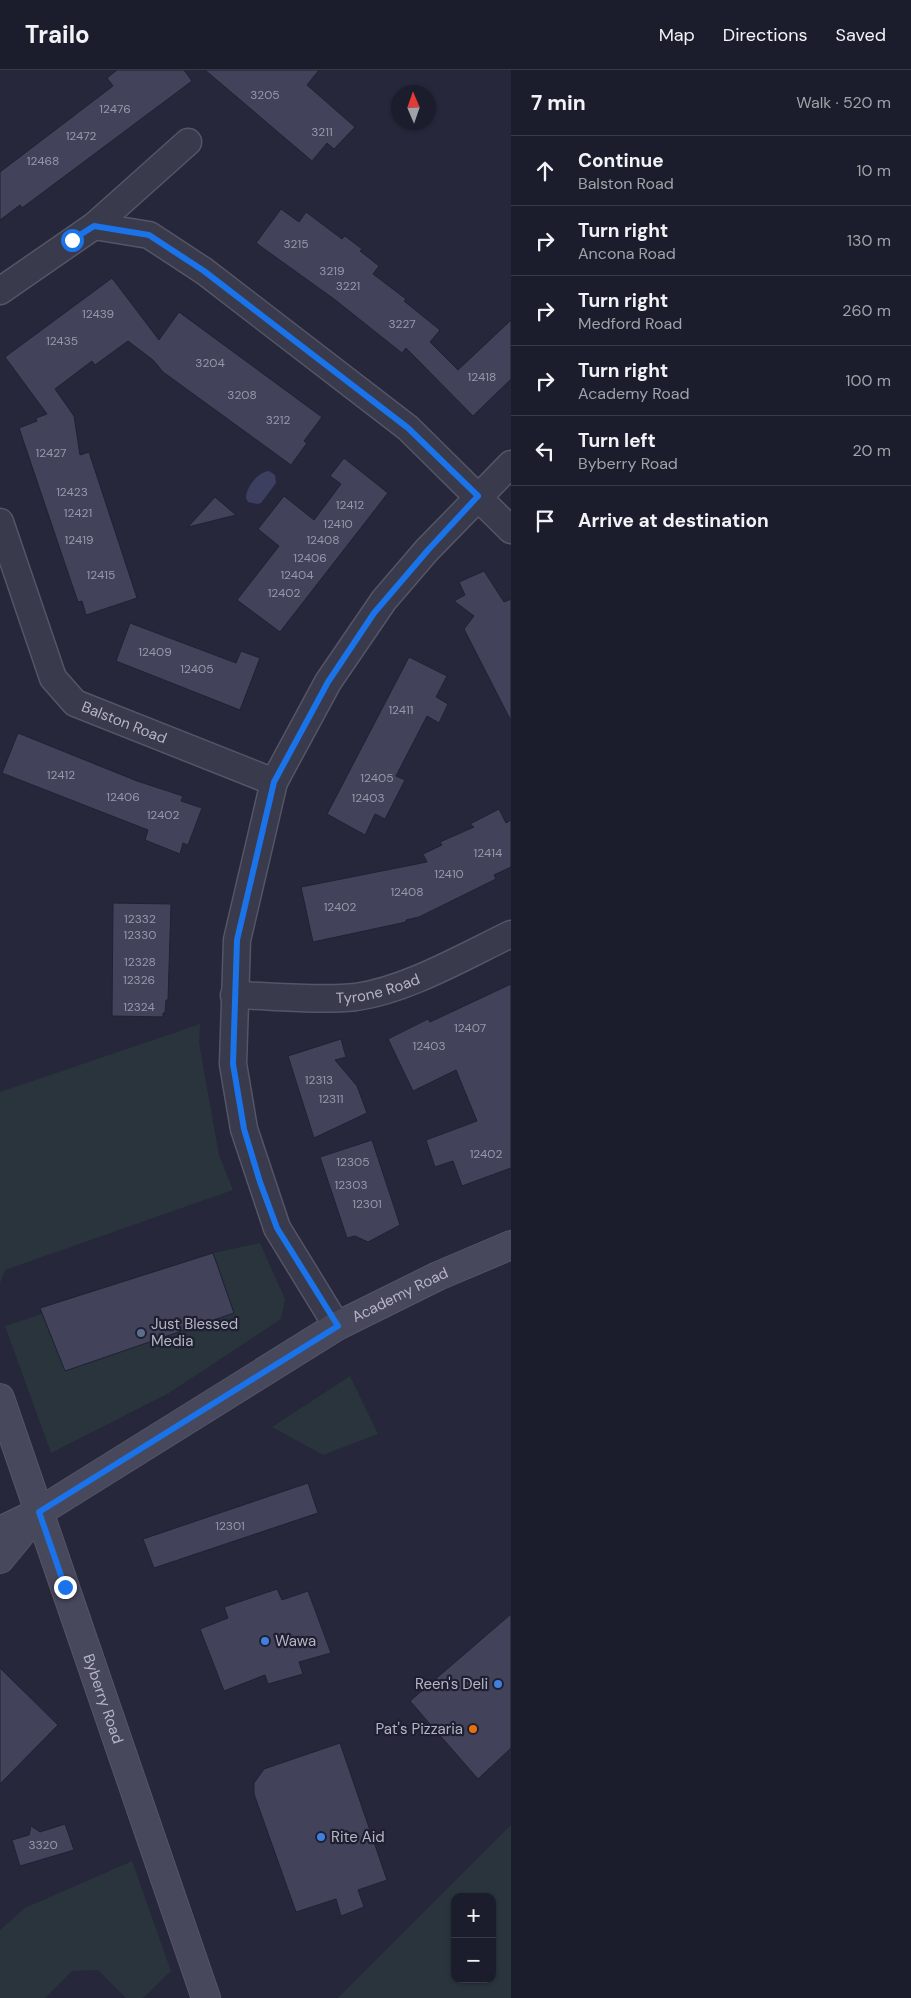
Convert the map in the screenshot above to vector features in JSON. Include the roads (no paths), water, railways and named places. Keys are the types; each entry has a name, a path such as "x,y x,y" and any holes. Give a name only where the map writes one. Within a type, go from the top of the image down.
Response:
{"main road":[{"name":"Academy Road","path":"0,1531 39,1512 338,1326 438,1276 511,1245"},
{"name":"Byberry Road","path":"0,1398 206,1998"},
{"name":"Academy Road","path":"0,1558 39,1512"}],"street":[{"path":"0,291 94,226 188,142"},
{"path":"94,226 149,235 204,271 408,428 511,530"},
{"path":"338,1326 277,1228 260,1182 244,1129 233,1064 237,940 274,782 328,682 374,613 428,550 478,496 511,464"},
{"name":"Balston Road","path":"0,522 53,678 75,702 274,782"},
{"name":"Tyrone Road","path":"234,995 356,997 398,985 444,967 511,934"}],"water":[{"path":"269,471 275,475 276,483 261,503 248,502 246,498 250,485 261,474"}],"place":[{"name":"Just Blessed Media","path":"141,1333"},
{"name":"Wawa","path":"265,1641"},
{"name":"Reen's Deli","path":"498,1684"},
{"name":"Pat's Pizzaria","path":"473,1729"},
{"name":"Rite Aid","path":"321,1837"}]}
